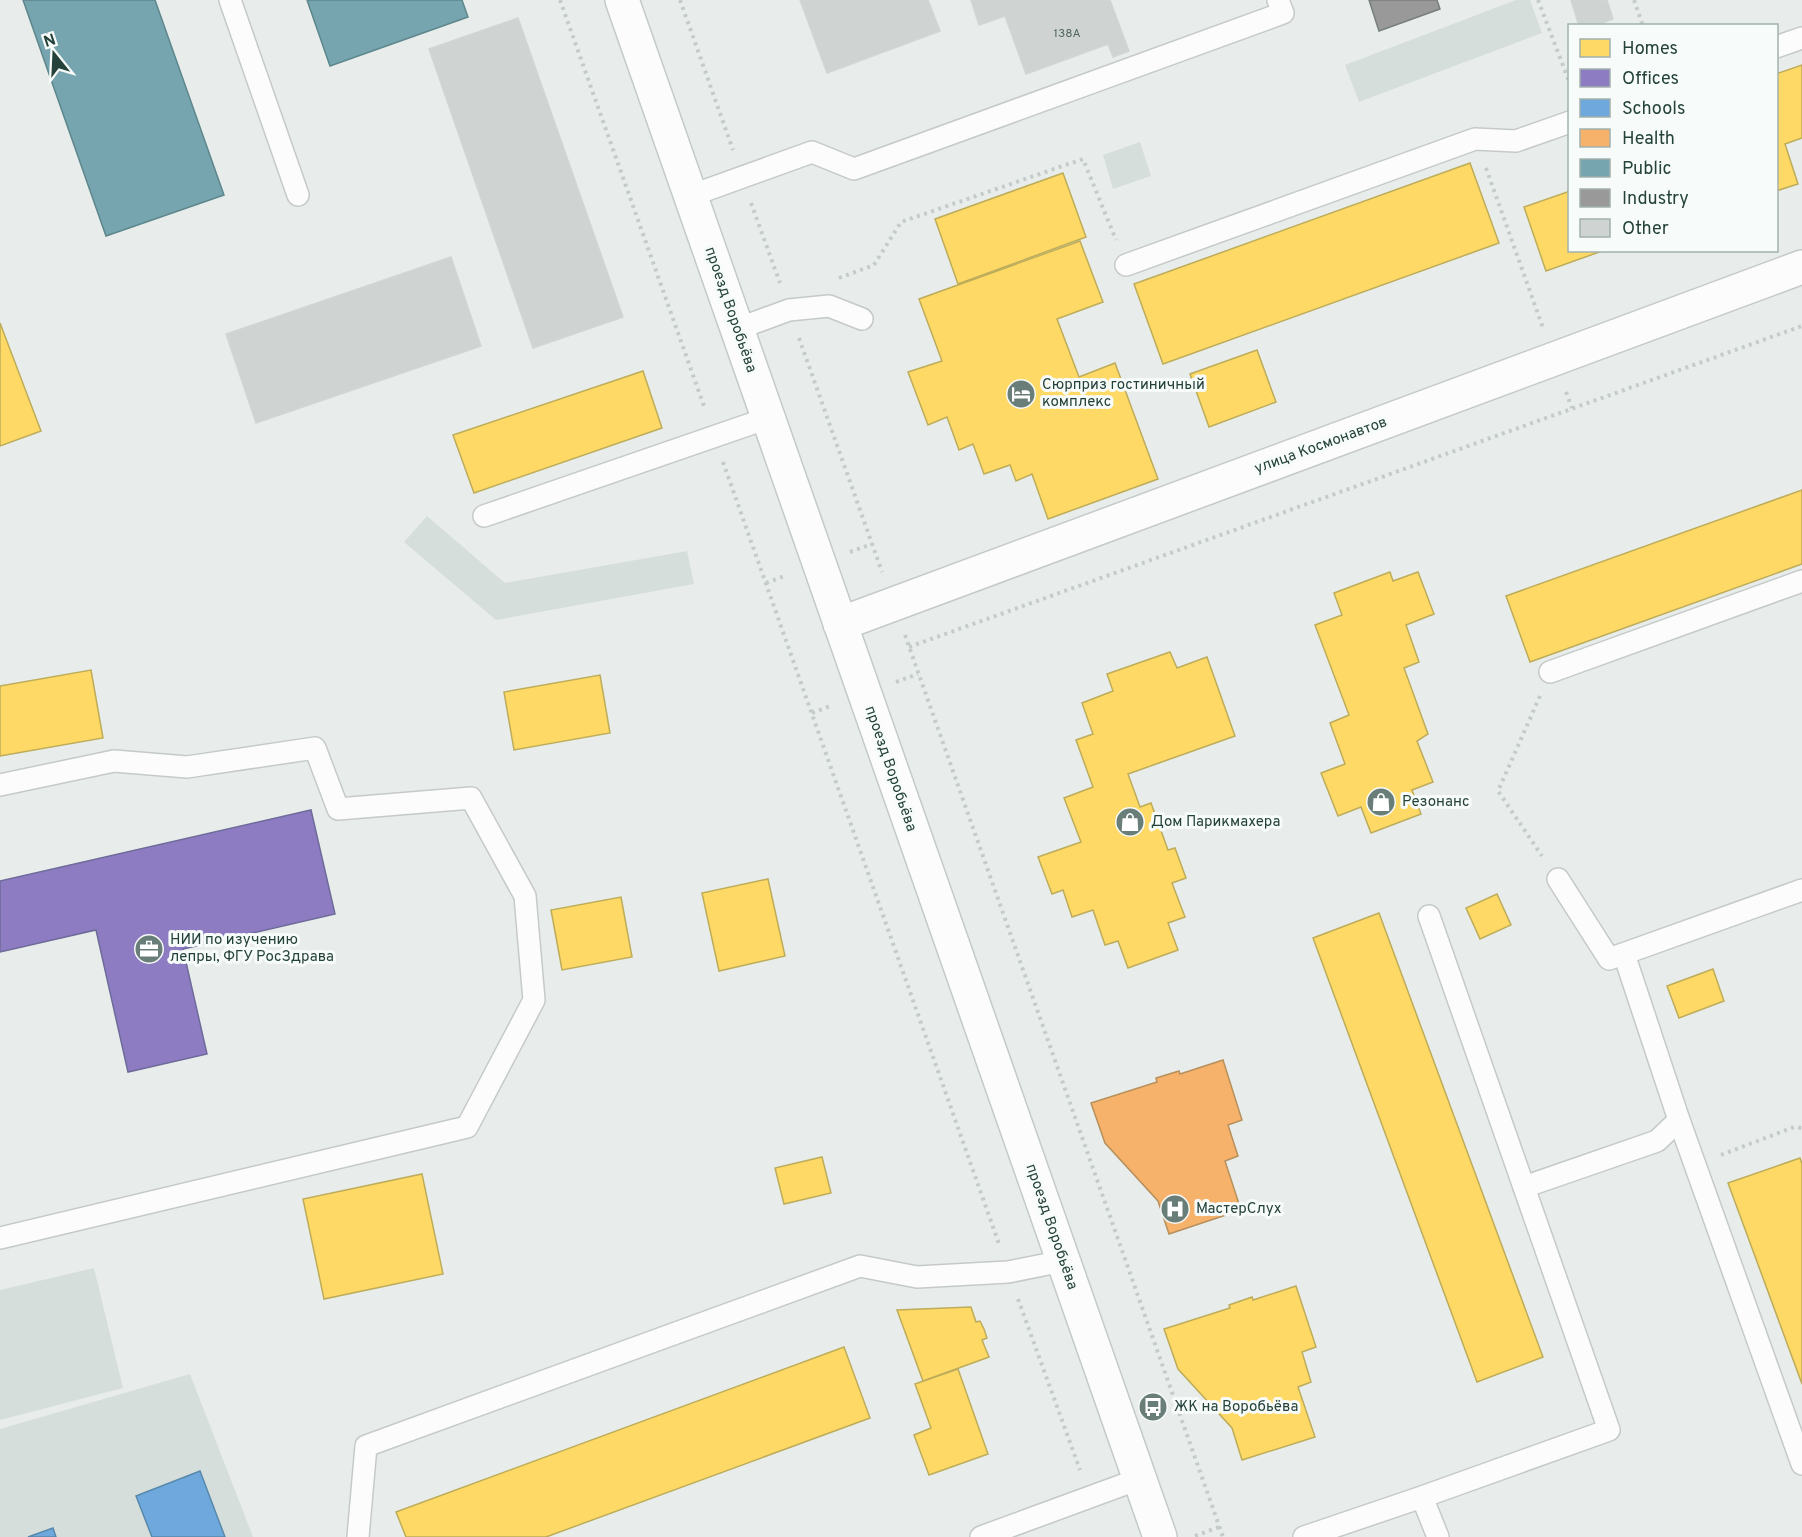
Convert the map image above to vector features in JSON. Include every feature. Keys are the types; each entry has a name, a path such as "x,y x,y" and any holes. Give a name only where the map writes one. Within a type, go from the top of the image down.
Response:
{"main road":[{"name":"проезд Воробьёва","path":"622,0 1160,1537"},
{"name":"улица Космонавтов","path":"840,624 1802,267"}],"lane":[{"path":"230,0 298,195"},
{"path":"690,196 812,152 854,170 1283,13 1278,0"},
{"path":"1778,46 1802,38"},
{"path":"1126,265 1475,140 1516,141 1568,122"},
{"path":"737,329 789,310 829,306 862,319"},
{"path":"484,516 768,418"},
{"path":"1550,672 1802,581"},
{"path":"0,785 114,761 187,767 315,748 338,809 471,798 525,896 534,1000 468,1127 0,1238"},
{"path":"1558,879 1610,959 1802,890"},
{"path":"1304,1537 1609,1431 1429,916"},
{"path":"1624,954 1679,1120 1802,1464"},
{"path":"1524,1187 1657,1142 1679,1120"},
{"path":"358,1537 366,1446 860,1266 917,1277 1008,1272 1063,1261"},
{"path":"981,1537 1025,1530 1089,1497 1139,1479"},
{"path":"1422,1497 1438,1537"}],"path":[{"path":"560,0 1089,1497"},
{"path":"680,0 1223,1537"},
{"path":"1538,0 1568,81"},
{"path":"1634,0 1643,24"},
{"path":"1475,140 1572,408"},
{"path":"830,281 874,264 901,222 1083,159 1126,265"},
{"path":"909,647 1802,326"},
{"path":"1550,672 1498,791 1558,879"},
{"path":"1695,1165 1794,1127 1802,1128"},
{"path":"1191,1537 1219,1527"}],"shaded area":[{"path":"1516,0 1530,0 1542,33 1359,102 1345,65"},
{"path":"1140,142 1151,176 1113,189 1103,155"},
{"path":"427,516 505,583 687,551 694,584 496,620 404,542"},
{"path":"94,1268 123,1388 0,1420 0,1290"},
{"path":"190,1374 253,1537 0,1537 0,1429"}],"building: Homes":[{"path":"1802,65 1802,138 1785,144 1798,184 1778,190 1778,73"},
{"path":"1470,163 1499,243 1163,364 1134,284"},
{"path":"1063,173 1086,237 958,284 935,219"},
{"path":"1568,192 1568,252 1599,252 1546,271 1524,207"},
{"name":"Сюрприз гостиничный комплекс","path":"1080,241 1103,302 1057,319 1079,377 1115,363 1158,479 1048,519 1032,474 1016,481 1010,465 984,474 973,444 959,450 947,417 928,425 908,372 942,361 919,299"},
{"path":"0,323 41,431 0,446"},
{"path":"1257,350 1276,402 1209,427 1190,374"},
{"path":"643,371 662,428 474,493 453,435"},
{"path":"1802,490 1802,564 1530,662 1506,596"},
{"path":"1390,572 1393,581 1418,572 1434,614 1406,625 1419,662 1404,668 1428,734 1417,741 1433,782 1412,790 1421,814 1371,833 1361,807 1338,816 1321,773 1345,764 1330,723 1349,715 1315,625 1342,615 1334,593"},
{"path":"1170,652 1177,668 1207,657 1235,736 1128,774 1140,807 1151,803 1168,850 1175,848 1186,878 1172,883 1185,917 1168,923 1178,950 1128,968 1118,941 1105,945 1093,910 1072,917 1063,890 1052,894 1038,857 1081,842 1064,798 1093,787 1076,740 1093,734 1082,703 1113,691 1107,674"},
{"path":"91,670 103,738 0,756 0,686"},
{"path":"600,675 610,733 514,750 504,692"},
{"path":"768,879 785,956 719,971 702,893"},
{"path":"1497,894 1511,925 1480,939 1466,908"},
{"path":"621,897 632,957 562,970 551,910"},
{"path":"1379,913 1543,1357 1477,1382 1313,938"},
{"path":"1713,969 1724,1001 1679,1018 1667,986"},
{"path":"822,1157 831,1193 784,1204 775,1168"},
{"path":"1800,1158 1802,1164 1802,1384 1728,1183"},
{"path":"422,1174 443,1274 324,1299 303,1199"},
{"path":"1296,1286 1316,1347 1302,1352 1311,1382 1298,1387 1315,1437 1242,1460 1232,1428 1178,1369 1164,1329 1230,1308 1229,1305 1252,1297 1253,1300"},
{"path":"971,1307 976,1322 980,1321 984,1329 987,1338 982,1340 989,1357 923,1381 897,1310"},
{"path":"844,1347 870,1418 546,1537 406,1537 396,1512"},
{"path":"958,1369 988,1454 929,1475 914,1435 931,1428 915,1384"}],"building: Offices":[{"path":"311,810 335,914 183,949 207,1054 128,1072 96,930 0,952 0,881"}],"building: Schools":[{"path":"200,1471 225,1537 152,1537 136,1496"},
{"path":"53,1528 56,1537 28,1537"}],"building: Health":[{"path":"1223,1060 1242,1120 1228,1125 1238,1156 1225,1161 1241,1210 1169,1234 1158,1201 1105,1143 1091,1103 1157,1082 1156,1078 1179,1071 1180,1074"}],"building: Public":[{"path":"23,0 155,0 224,195 106,236"},
{"path":"307,0 462,0 468,17 330,66"}],"building: Industry":[{"path":"1369,0 1437,0 1440,9 1379,31"}],"building: Other":[{"path":"800,0 928,0 940,31 827,73"},
{"path":"971,0 1110,0 1129,51 1113,57 1108,44 1026,74 1005,16 979,25"},
{"path":"1571,0 1607,0 1613,19 1599,24 1578,24"},
{"path":"518,18 623,317 533,348 429,49"},
{"path":"451,257 481,346 256,423 226,334"}],"place":[{"name":"Сюрприз гостиничный комплекс","path":"1021,394"},
{"name":"Резонанс","path":"1381,802"},
{"name":"Дом Парикмахера","path":"1130,822"},
{"name":"НИИ по изучению лепры, ФГУ РосЗдрава","path":"149,949"},
{"name":"МастерСлух","path":"1175,1209"},
{"name":"ЖК на Воробьёва","path":"1153,1407"}]}
